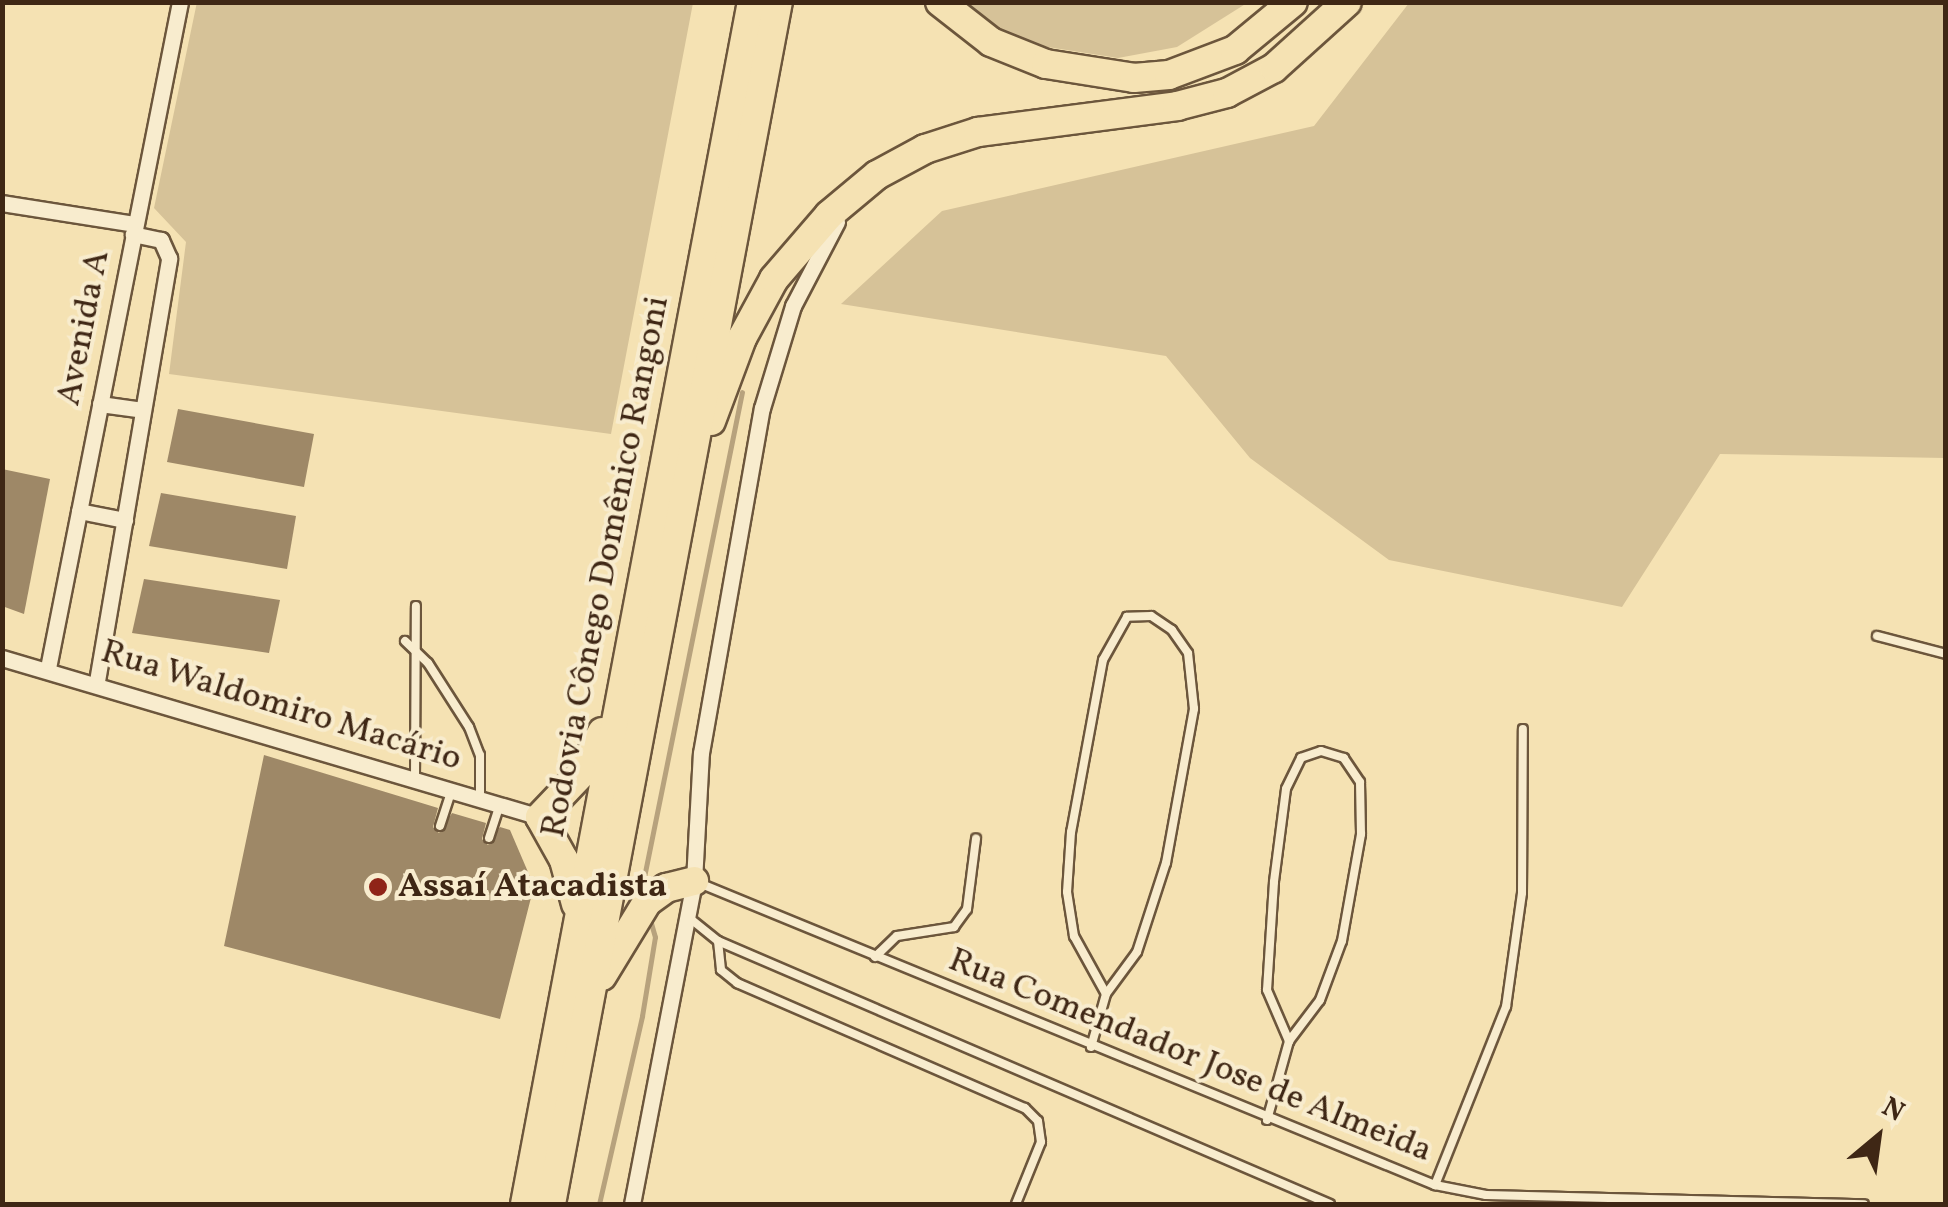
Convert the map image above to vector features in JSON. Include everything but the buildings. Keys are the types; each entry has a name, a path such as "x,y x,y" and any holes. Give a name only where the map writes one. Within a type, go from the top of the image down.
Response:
{"highway":[{"name":"Rodovia Cônego Domênico Rangoni","path":"524,1204 752,2"},
{"name":"Rodovia Cônego Domênico Rangoni","path":"552,1204 778,2"},
{"path":"940,2 992,42 1046,64 1134,78 1169,75 1235,50 1293,2"},
{"path":"686,482 761,299 790,257 852,192 913,155 960,137 1177,106 1227,92 1274,68 1347,2"},
{"path":"578,916 564,860 540,818 581,774 620,693"},
{"path":"590,1000 637,914 666,888 694,881"}],"street":[{"path":"2,204 134,229 180,2"},
{"path":"632,1204 694,881 700,753 762,408 794,306 852,192"},
{"name":"Avenida A","path":"48,668 134,229 160,240 169,258 97,681"},
{"path":"100,404 143,410"},
{"path":"79,512 124,520"},
{"name":"Rua Waldomiro Macário","path":"2,658 97,681 540,818"}],"lane":[{"path":"416,606 416,778"},
{"path":"1091,1047 1106,994 1138,952 1160,881 1194,708 1188,652 1172,630 1151,616 1127,617 1103,660 1072,832 1067,892 1074,936 1106,994"},
{"path":"1877,636 1946,654"},
{"path":"405,641 469,727 480,755 480,798"},
{"path":"1435,1185 1506,1006 1522,892 1524,729"},
{"path":"1266,1120 1289,1041 1320,1000 1342,941 1360,834 1360,782 1344,758 1321,751 1301,758 1286,788 1274,882 1267,990 1289,1041"},
{"path":"440,826 452,789"},
{"path":"488,838 500,804"},
{"path":"875,956 897,936 954,927 966,908 976,838"},
{"name":"Rua Comendador Jose de Almeida","path":"694,881 1266,1120 1435,1185 1486,1195 1864,1204"},
{"path":"686,916 718,941 1330,1204"},
{"path":"718,941 721,970 737,983 1025,1108 1038,1121 1041,1142 1016,1204"}],"shaded area":[{"path":"197,2 693,3 611,434 169,374 186,242 154,208"},
{"path":"960,3 1247,3 1177,47 1118,58 1041,46 992,26"},
{"path":"1409,3 1945,3 1945,458 1720,454 1622,607 1389,560 1250,458 1166,356 841,304 942,211 1314,126"}],"waterway":[{"path":"641,892 742,392"},
{"path":"599,1204 642,1016 655,937 650,920"}],"place":[{"name":"Assaí Atacadista","path":"378,887"}]}
